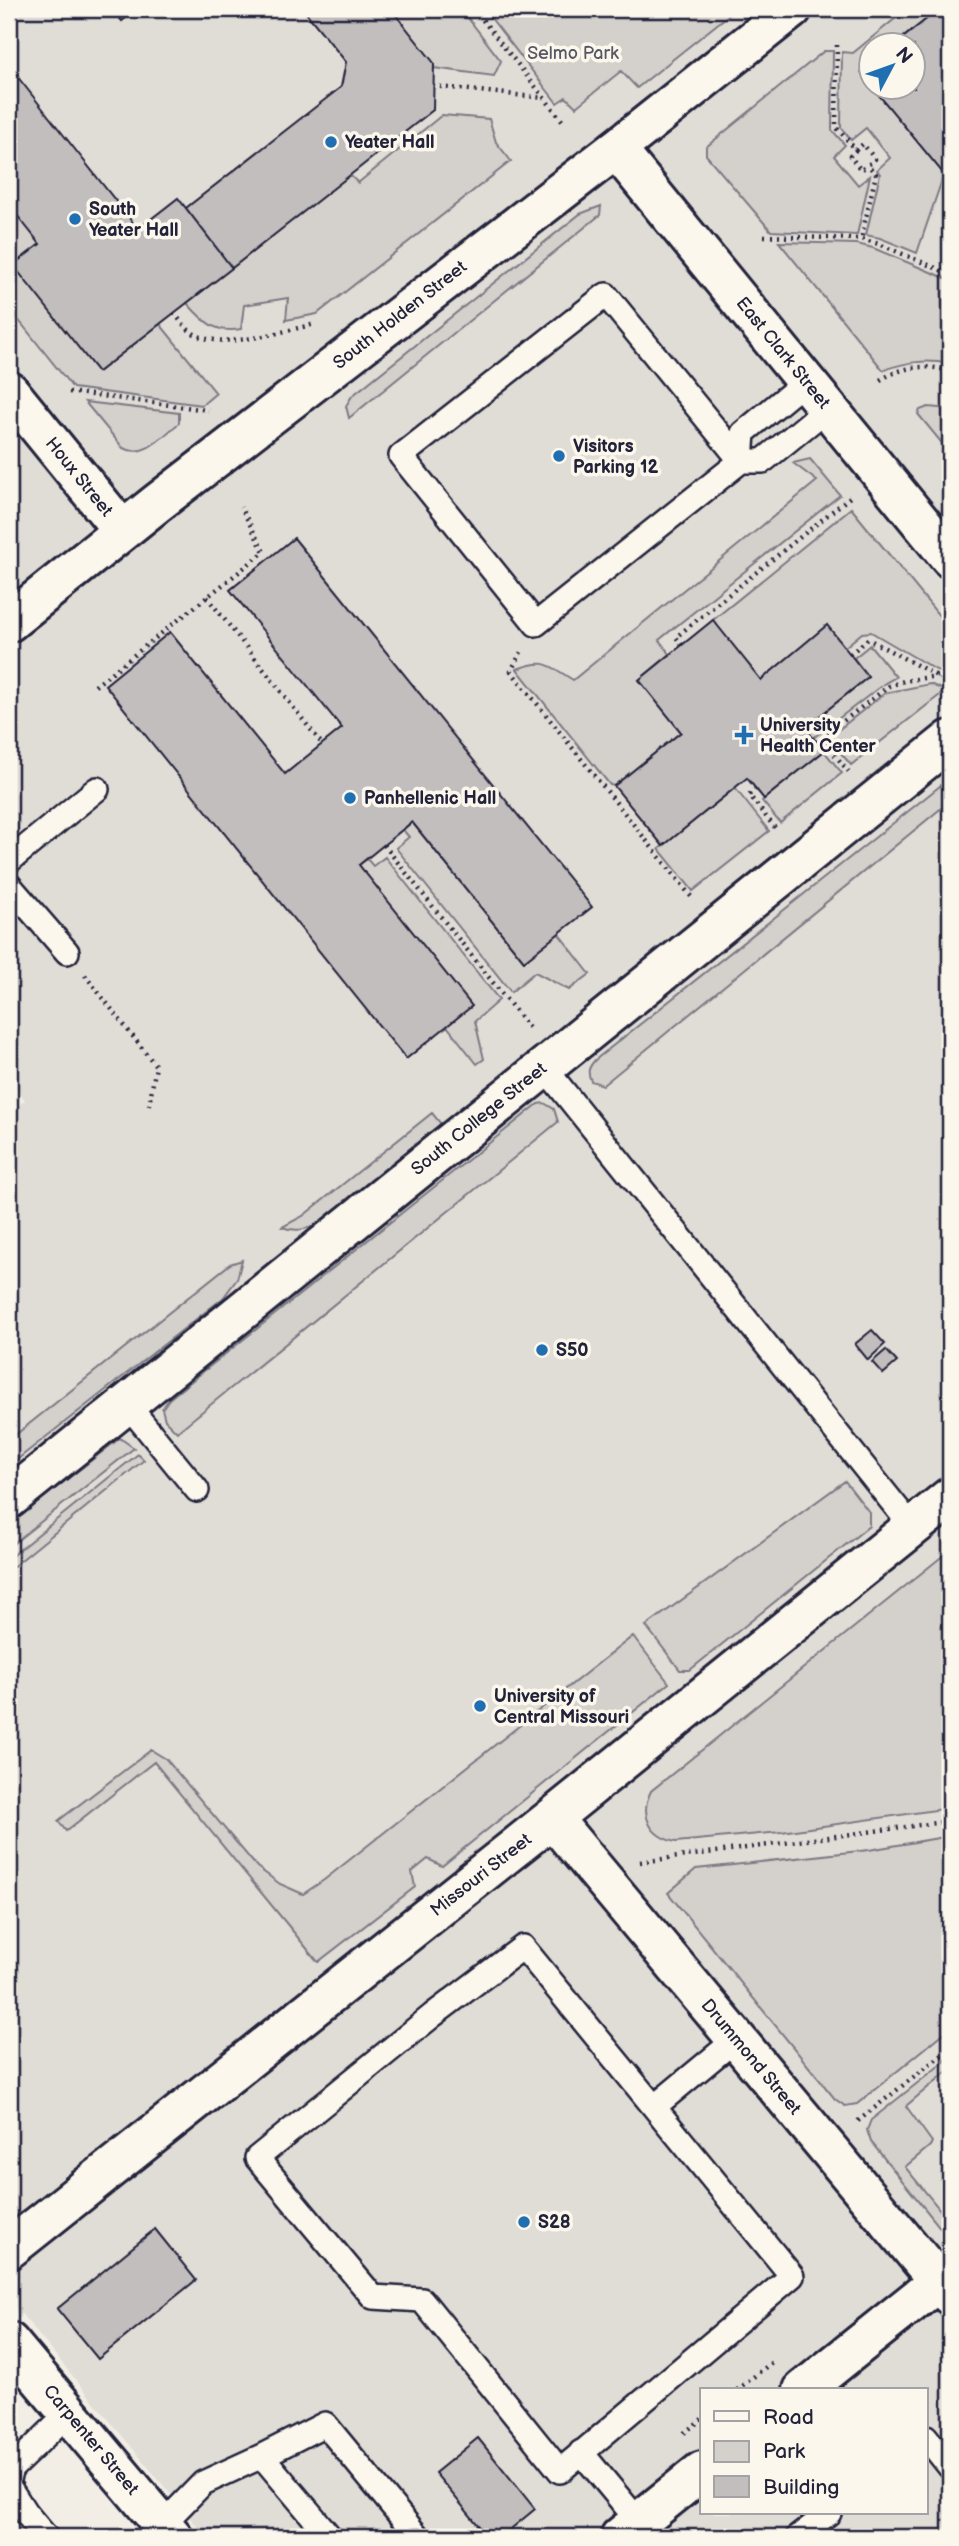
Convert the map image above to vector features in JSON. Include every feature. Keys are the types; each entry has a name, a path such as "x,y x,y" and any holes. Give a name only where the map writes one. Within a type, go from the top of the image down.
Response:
{"street":[{"name":"South Holden Street","path":"9,622 122,530 616,149 792,9"},
{"name":"East Clark Street","path":"616,149 950,558"},
{"name":"Houx Street","path":"9,391 122,530"},
{"name":"South College Street","path":"9,1499 950,740"},
{"name":"Missouri Street","path":"9,2249 552,1818 950,1497"},
{"name":"Drummond Street","path":"552,1818 944,2288"},
{"path":"806,2388 944,2288"},
{"name":"Carpenter Street","path":"9,2342 168,2531"},
{"path":"629,2530 700,2474"}],"lane":[{"path":"741,461 606,295 401,456 536,625 741,461 762,461 817,395"},
{"path":"741,461 743,433 817,395"},
{"path":"9,861 97,789"},
{"path":"9,885 67,952"},
{"path":"544,1067 913,1528"},
{"path":"127,1404 197,1490"},
{"path":"523,1947 654,2107 792,2276 560,2470 422,2300 373,2297 257,2158 433,2015 523,1947"},
{"path":"654,2107 736,2039"},
{"path":"9,2476 11,2469 68,2414"},
{"path":"168,2531 203,2483 325,2424 418,2537"},
{"path":"928,2440 950,2467"},
{"path":"581,2452 629,2530"},
{"path":"262,2456 330,2537"},
{"path":"9,2487 46,2537"},
{"path":"798,2537 828,2514"}],"path":[{"path":"474,9 565,124"},
{"path":"837,46 836,127 856,150"},
{"path":"433,86 545,99"},
{"path":"863,144 875,159 861,170 849,156 856,150 863,144"},
{"path":"861,239 876,174 867,164"},
{"path":"764,236 861,239 950,274"},
{"path":"174,313 194,334 217,341 232,341 316,324"},
{"path":"880,380 895,371 913,366 933,366 950,371"},
{"path":"69,392 208,410"},
{"path":"682,645 676,637 850,496"},
{"path":"95,686 264,552 241,507"},
{"path":"207,597 322,744"},
{"path":"536,625 511,671 693,899"},
{"path":"850,654 868,639 950,683"},
{"path":"846,769 818,740 888,687 904,681 937,676"},
{"path":"756,789 749,795 774,827"},
{"path":"384,845 528,1028"},
{"path":"67,952 156,1066 149,1105"},
{"path":"640,1862 950,1821"},
{"path":"632,1853 648,1873"},
{"path":"851,2127 950,2048"}],"shaded area":[{"name":"University of Central Missouri","path":"9,9 950,9 950,2537 206,2537 9,2299 9,1114 25,1100 9,1079"}],"green space":[{"path":"391,9 432,9 439,17 449,9 461,9 501,61 494,76 434,68 434,63"},
{"name":"Selmo Park","path":"484,9 736,9 637,88 621,71 576,107 566,97 557,103"},
{"path":"907,9 939,9 910,32 879,32"},
{"path":"858,49 858,102 885,102 944,174 917,253 866,235 880,174 877,170 890,158 866,128 851,140 841,127 842,52 853,53"},
{"path":"824,51 833,51 832,130 845,145 834,156 858,185 870,176 857,235 771,231 706,155 706,147"},
{"path":"442,115 489,119 496,142 511,161 317,314 286,320 288,298 244,305 241,329 224,330 210,325 187,303 350,175 358,183"},
{"path":"9,205 40,244 14,266 98,372 160,324 216,393 202,405 73,388 9,308"},
{"path":"601,206 600,215 349,418 346,406 352,396 580,214"},
{"path":"779,242 857,244 950,280 950,364 916,362 883,370"},
{"path":"85,402 179,413 179,423 160,440 146,448 131,451 123,448"},
{"path":"928,407 950,409 950,453 918,414 920,410"},
{"path":"810,459 840,495 659,640 670,654 639,680 681,732 614,786 610,785 517,669 535,664 547,665 573,680 817,481 793,463"},
{"path":"851,508 950,629 950,678 871,632 862,633 845,647 827,626 761,680 713,620"},
{"path":"870,645 896,677 813,738 805,728 868,677 854,658"},
{"path":"930,684 945,691 851,765 828,738 885,693"},
{"path":"824,751 842,773 780,823 762,801"},
{"path":"950,778 950,801 603,1085 591,1081 589,1070 595,1060"},
{"path":"735,788 769,831 693,891 659,849"},
{"path":"412,822 524,961 558,933 590,974 569,990 535,972 511,992 396,848 409,837 403,830"},
{"path":"385,857 499,1000 475,1021 484,1059 477,1064 447,1026 359,865 367,859 373,866"},
{"path":"544,1103 554,1109 558,1122 177,1432 165,1420 162,1409 169,1399 538,1104"},
{"path":"432,1113 441,1124 318,1224 300,1230 282,1227 303,1216"},
{"path":"242,1260 237,1279 223,1298 9,1466 9,1440 230,1264"},
{"path":"120,1438 134,1448 9,1547 9,1525"},
{"path":"138,1454 144,1460 9,1570 9,1558"},
{"path":"845,1481 869,1512 869,1526 690,1670 680,1670 646,1626"},
{"path":"950,1550 950,1808 781,1832 676,1842 654,1830 649,1824 646,1808 651,1791"},
{"path":"633,1636 669,1683 442,1866 428,1859 412,1872 415,1887 318,1962 154,1762 66,1831 58,1821 151,1750 166,1759 257,1867 280,1884 303,1894"},
{"path":"950,1836 950,2028 857,2104 845,2106 835,2099 668,1893 696,1869 869,1850"},
{"path":"950,2057 950,2069 906,2106 932,2142 905,2167 950,2222 950,2240 871,2142 867,2130 871,2120"}],"building":[{"path":"112,9 137,9 122,21"},
{"name":"Yeater Hall","path":"303,9 391,9 434,63 433,110 232,268 186,208 341,87 346,62"},
{"path":"939,9 950,9 950,176 947,178 885,102 928,102 928,32 910,32"},
{"name":"South Yeater Hall","path":"9,66 138,229 178,198 232,268 98,372 13,265 40,244 9,205"},
{"name":"Panhellenic Hall","path":"294,538 592,907 524,961 412,822 359,865 472,1006 406,1059 105,685 170,632 285,774 342,728 230,590"},
{"name":"University Health Center","path":"713,620 761,680 827,625 868,677 805,728 824,751 764,799 747,778 663,846 614,786 681,732 639,680"},
{"path":"872,1330 885,1344 868,1360 855,1344"},
{"path":"886,1350 897,1362 883,1374 872,1362"},
{"path":"155,2229 196,2280 98,2359 57,2309"},
{"path":"478,2438 535,2509 501,2537 488,2537 435,2473"}],"place":[{"name":"Yeater Hall","path":"331,142"},
{"name":"South Yeater Hall","path":"75,219"},
{"name":"Visitors Parking 12","path":"559,456"},
{"name":"University Health Center","path":"744,735"},
{"name":"Panhellenic Hall","path":"350,798"},
{"name":"S50","path":"542,1350"},
{"name":"University of Central Missouri","path":"480,1706"},
{"name":"S28","path":"524,2222"}]}
